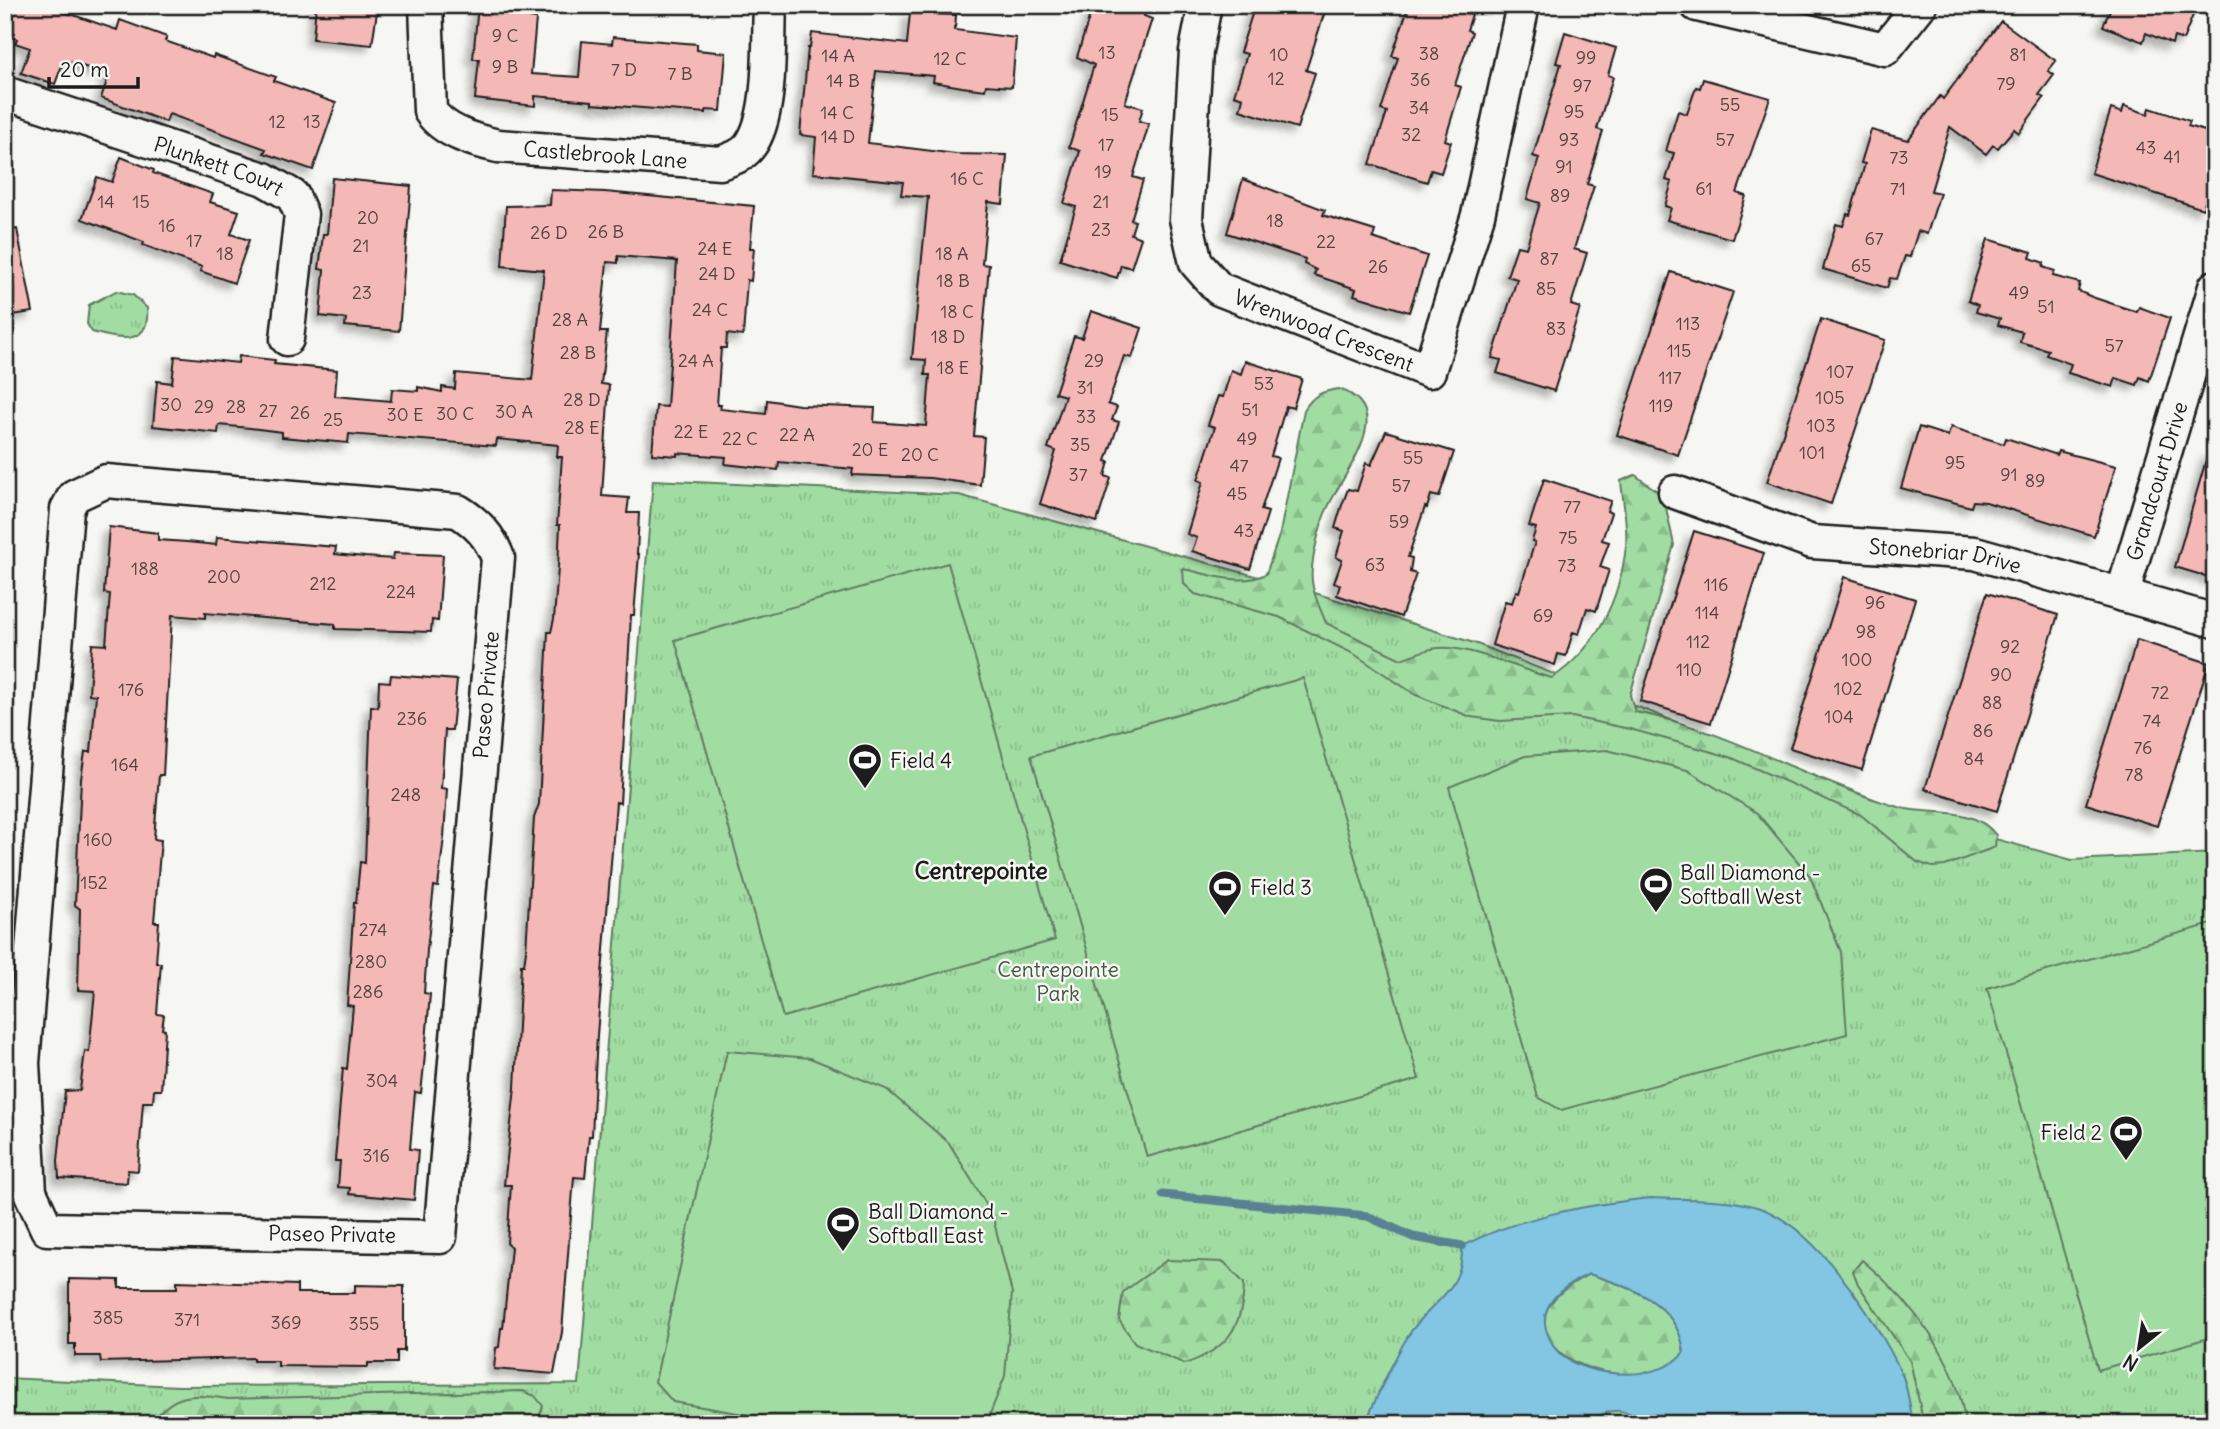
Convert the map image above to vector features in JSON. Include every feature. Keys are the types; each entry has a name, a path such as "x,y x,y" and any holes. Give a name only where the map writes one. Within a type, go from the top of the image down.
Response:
{"street":[{"name":"Castlebrook Lane","path":"426,5 430,111 451,128 475,141 498,146 720,163 741,155 750,145 761,120 770,5"},
{"name":"Wrenwood Crescent","path":"1205,5 1196,51 1186,219 1196,263 1219,289 1429,371 1478,215 1523,5"},
{"path":"1697,5 1885,49 1920,5"},
{"name":"Plunkett Court","path":"5,93 264,179 293,196 301,214 286,339"},
{"name":"Grandcourt Drive","path":"2122,595 2215,287"},
{"name":"Paseo Private","path":"106,481 415,506 458,511 473,520 485,533 498,558 440,1237 47,1229 30,1192 14,1063 16,1008 67,509 74,496 106,481"},
{"name":"Stonebriar Drive","path":"1675,492 1812,542 1975,552 2215,621"}],"green space":[{"path":"116,291 133,295 147,308 147,321 138,335 130,338 111,337 92,332 87,324 89,305"},
{"path":"1339,389 1358,400 1366,414 1365,431 1359,450 1328,506 1314,552 1313,586 1326,623 1401,659 1429,650 1450,648 1479,654 1552,678 1581,653 1593,638 1612,604 1626,546 1621,481 1635,475 1657,491 1665,503 1674,545 1630,695 1635,712 1704,731 1835,785 1902,808 1952,813 1976,819 1996,835 1995,847 1945,866 1932,867 1917,862 1861,815 1730,757 1630,729 1572,717 1500,721 1471,717 1416,695 1354,654 1279,617 1195,594 1184,584 1183,569 1236,579 1256,578 1266,574 1280,533 1304,410 1318,395"},
{"name":"Centrepointe Park","path":"653,480 959,495 1299,588 1477,644 1930,821 2072,860 2215,853 2215,1424 5,1424 5,1378 179,1386 579,1384"},
{"name":"Field 4","path":"948,563 1055,940 783,1017 675,640"},
{"name":"Field 3","path":"1303,678 1419,1079 1147,1157 1031,756"},
{"name":"Ball Diamond - Softball West","path":"1607,750 1687,770 1757,813 1810,876 1841,952 1847,1034 1561,1110 1538,1097 1449,787 1525,756"},
{"name":"Field 2","path":"2215,923 2215,1336 2098,1370 1987,988"},
{"name":"Ball Diamond - Softball East","path":"727,1051 810,1058 886,1089 949,1143 992,1214 1012,1293 1005,1376 986,1424 802,1424 673,1402 655,1382"},
{"path":"1167,1260 1224,1262 1244,1283 1240,1313 1230,1335 1212,1351 1185,1364 1135,1343 1119,1320 1123,1292"},
{"path":"1862,1260 1898,1294 1929,1333 1953,1377 1965,1424 1924,1424 1910,1361 1858,1284 1853,1271"},
{"path":"1589,1274 1636,1291 1662,1309 1673,1321 1684,1352 1663,1369 1634,1375 1602,1372 1573,1361 1552,1344 1544,1323 1554,1299"},
{"path":"523,1391 535,1396 543,1406 537,1424 151,1424 159,1413 176,1400 194,1396 228,1399"}],"water":[{"path":"1651,1198 1718,1200 1744,1204 1778,1217 1800,1233 1841,1276 1876,1327 1903,1378 1913,1424 1652,1424 1633,1414 1618,1411 1602,1414 1584,1424 1365,1424 1390,1368 1408,1336 1443,1296 1457,1275 1462,1246 1531,1219","holes":["1589,1274 1636,1291 1662,1309 1673,1321 1684,1352 1674,1362 1661,1368 1628,1374 1593,1370 1565,1358 1557,1351 1549,1337 1545,1316 1548,1307 1561,1291"]}],"building":[{"path":"5,5 44,5 117,30 120,20 167,37 165,41 276,77 274,81 336,103 313,170 264,153 266,149 169,114 166,122 101,98 109,75 64,60 55,84 21,73 30,48 15,43 17,39 5,34"},
{"path":"316,5 378,5 372,45 313,39"},
{"path":"478,5 531,5 530,18 536,19 531,74 579,77 582,41 612,44 613,37 697,44 697,50 726,53 721,111 706,110 706,113 592,104 592,101 535,96 535,106 475,99 479,59 473,59"},
{"path":"1093,5 1147,5 1144,16 1152,19 1125,103 1143,108 1139,121 1149,124 1133,177 1143,180 1131,220 1135,221 1131,234 1141,238 1131,268 1121,265 1117,278 1060,260 1076,207 1064,203 1080,151 1069,147 1094,65 1077,57"},
{"path":"1255,5 1327,5 1306,70 1315,73 1297,128 1240,110 1243,98 1234,95 1247,54 1240,52"},
{"path":"1409,5 1475,5 1467,30 1472,32 1455,85 1461,87 1445,140 1451,142 1441,173 1431,170 1427,182 1370,164 1387,112 1381,110 1398,58 1392,56"},
{"path":"2112,5 2197,5 2183,40 2174,37 2172,44 2146,33 2143,42 2103,26"},
{"path":"910,13 956,15 955,30 1016,38 1012,87 986,85 985,90 933,82 934,76 876,71 868,143 956,154 1007,155 1003,204 988,202 982,264 989,265 974,436 984,437 980,485 930,478 852,475 853,469 779,462 778,470 725,464 726,457 652,454 656,406 667,407 677,261 618,256 618,263 607,262 600,332 607,332 601,384 609,385 602,496 629,498 627,513 639,513 639,554 634,615 631,615 620,803 616,802 597,1035 592,1136 589,1136 585,1178 574,1177 562,1332 554,1374 494,1369 496,1348 499,1347 503,1328 511,1247 507,1243 511,1185 504,1185 515,1088 521,965 524,965 526,951 534,818 539,804 548,632 551,632 554,619 558,568 560,525 557,525 562,457 557,457 558,445 497,439 496,446 349,434 348,443 282,437 282,432 219,425 218,433 153,426 157,381 172,383 175,356 238,363 239,356 275,360 274,364 337,370 335,396 391,401 392,389 418,391 418,387 442,392 442,387 455,389 456,373 532,380 544,270 502,266 506,206 550,205 551,190 605,192 754,206 750,248 754,248 751,281 747,280 743,336 727,334 726,348 721,348 717,405 721,405 720,409 766,414 767,400 799,405 875,408 874,422 926,426 930,375 925,375 926,360 912,359 928,197 901,195 903,182 813,173 816,137 800,135 808,48 812,33 907,44"},
{"path":"2001,21 2056,61 2048,71 2054,75 2039,95 2044,98 2019,133 2014,129 1998,148 1993,145 1986,154 1950,127 1931,191 1940,193 1927,234 1918,231 1910,257 1905,256 1897,279 1890,278 1887,288 1823,269 1836,224 1843,226 1847,214 1850,215 1865,164 1861,163 1871,130 1908,140 1940,96 1943,99"},
{"path":"1565,32 1616,48 1608,75 1613,77 1597,129 1603,131 1587,184 1594,186 1574,249 1587,253 1571,305 1580,308 1554,391 1497,373 1501,360 1492,358 1517,279 1507,276 1517,246 1526,248 1540,203 1527,199 1539,158 1533,156 1561,64 1556,63"},
{"path":"1703,79 1770,98 1737,193 1746,196 1732,239 1667,220 1671,208 1665,206 1672,182 1666,180 1674,153 1666,151 1678,111 1687,114 1696,87 1700,88"},
{"path":"2124,106 2148,114 2150,108 2190,121 2188,126 2215,134 2215,171 2203,209 2091,173 2111,109 2122,113"},
{"path":"121,157 154,170 153,173 213,194 210,202 239,211 231,234 249,240 234,283 200,271 202,267 143,245 144,242 82,219 97,177 112,182"},
{"path":"332,178 411,186 399,331 345,326 346,319 320,316 324,270 319,269 323,234 327,234"},
{"path":"1243,179 1325,210 1323,215 1375,231 1373,238 1427,256 1409,312 1354,295 1356,289 1314,275 1316,270 1304,264 1305,259 1227,233"},
{"path":"17,229 33,312 5,316 5,230"},
{"path":"1988,239 2032,252 2030,258 2055,271 2053,276 2080,283 2078,291 2137,312 2139,307 2170,318 2149,381 2140,377 2137,385 2116,378 2113,387 2068,373 2071,364 2046,355 2048,350 2020,342 2022,332 1998,325 2000,319 1976,312 1978,305 1968,301"},
{"path":"1671,272 1733,292 1678,455 1617,435"},
{"path":"1091,311 1142,328 1132,358 1124,356 1108,404 1117,407 1112,420 1119,422 1106,461 1109,462 1105,476 1111,478 1097,522 1040,504 1056,451 1048,448 1065,396 1055,393 1074,336 1082,338"},
{"path":"1821,319 1885,340 1831,504 1767,482"},
{"path":"1245,361 1302,379 1293,408 1286,406 1271,456 1278,458 1261,510 1268,512 1250,569 1192,551 1197,538 1187,534 1203,482 1198,480 1215,427 1208,425 1218,396 1223,397 1231,370 1241,374"},
{"path":"1919,427 1948,436 1951,427 2004,444 2006,438 2057,455 2058,451 2116,466 2094,536 1986,502 1973,501 1971,507 1901,488"},
{"path":"1386,431 1454,452 1439,497 1431,495 1427,508 1425,507 1408,557 1412,558 1410,572 1416,574 1401,617 1337,595 1340,585 1334,583 1342,560 1336,557 1344,531 1335,528 1341,508 1348,489 1357,491 1366,463 1371,465"},
{"path":"2208,453 2215,454 2215,579 2175,567"},
{"path":"1544,479 1611,501 1607,511 1611,513 1602,540 1609,542 1600,567 1609,570 1596,611 1587,608 1579,634 1573,632 1566,656 1558,654 1555,665 1492,645 1505,601 1512,603 1516,591 1519,592 1535,542 1532,541 1536,528 1529,526"},
{"path":"109,527 158,533 158,540 216,545 217,537 336,547 335,554 365,557 393,559 394,553 443,555 438,621 432,620 431,632 335,629 335,624 205,613 205,618 172,615 163,775 159,775 154,839 161,840 154,922 159,922 156,963 161,963 157,1014 164,1015 162,1029 165,1030 161,1090 154,1090 153,1102 143,1102 138,1171 128,1170 127,1183 59,1178 58,1161 65,1091 80,1090 85,1051 89,1052 95,991 78,990 80,909 75,905 81,779 85,752 91,752 96,695 89,694 92,644 106,645 110,594 104,593"},
{"path":"1694,531 1764,553 1711,723 1640,701"},
{"path":"1844,577 1915,599 1862,770 1790,748"},
{"path":"1987,593 2058,615 1997,811 1925,789"},
{"path":"2137,640 2209,663 2157,826 2086,804"},
{"path":"391,675 457,680 452,730 445,730 441,788 447,789 444,837 438,887 434,886 427,950 424,993 430,994 421,1093 415,1092 410,1149 418,1150 414,1200 349,1194 350,1188 338,1187 340,1161 335,1161 343,1068 347,1069 353,1006 347,1005 354,903 360,862 365,863 371,706 378,707 379,681 390,682"},
{"path":"69,1279 119,1280 119,1288 177,1288 177,1281 297,1285 297,1293 355,1293 355,1285 404,1286 404,1351 397,1351 397,1363 368,1363 368,1367 278,1366 278,1361 253,1361 253,1358 101,1362 100,1356 75,1356 75,1344 69,1344"}],"waterway":[{"path":"1163,1195 1367,1216 1413,1237 1462,1246"}],"place":[{"name":"Field 4","path":"865,790"},
{"name":"Ball Diamond - Softball West","path":"1656,914"},
{"name":"Field 3","path":"1225,917"},
{"name":"Field 2","path":"2126,1162"},
{"name":"Ball Diamond - Softball East","path":"843,1253"}],"district":[{"name":"Centrepointe","path":"981,870"}]}
